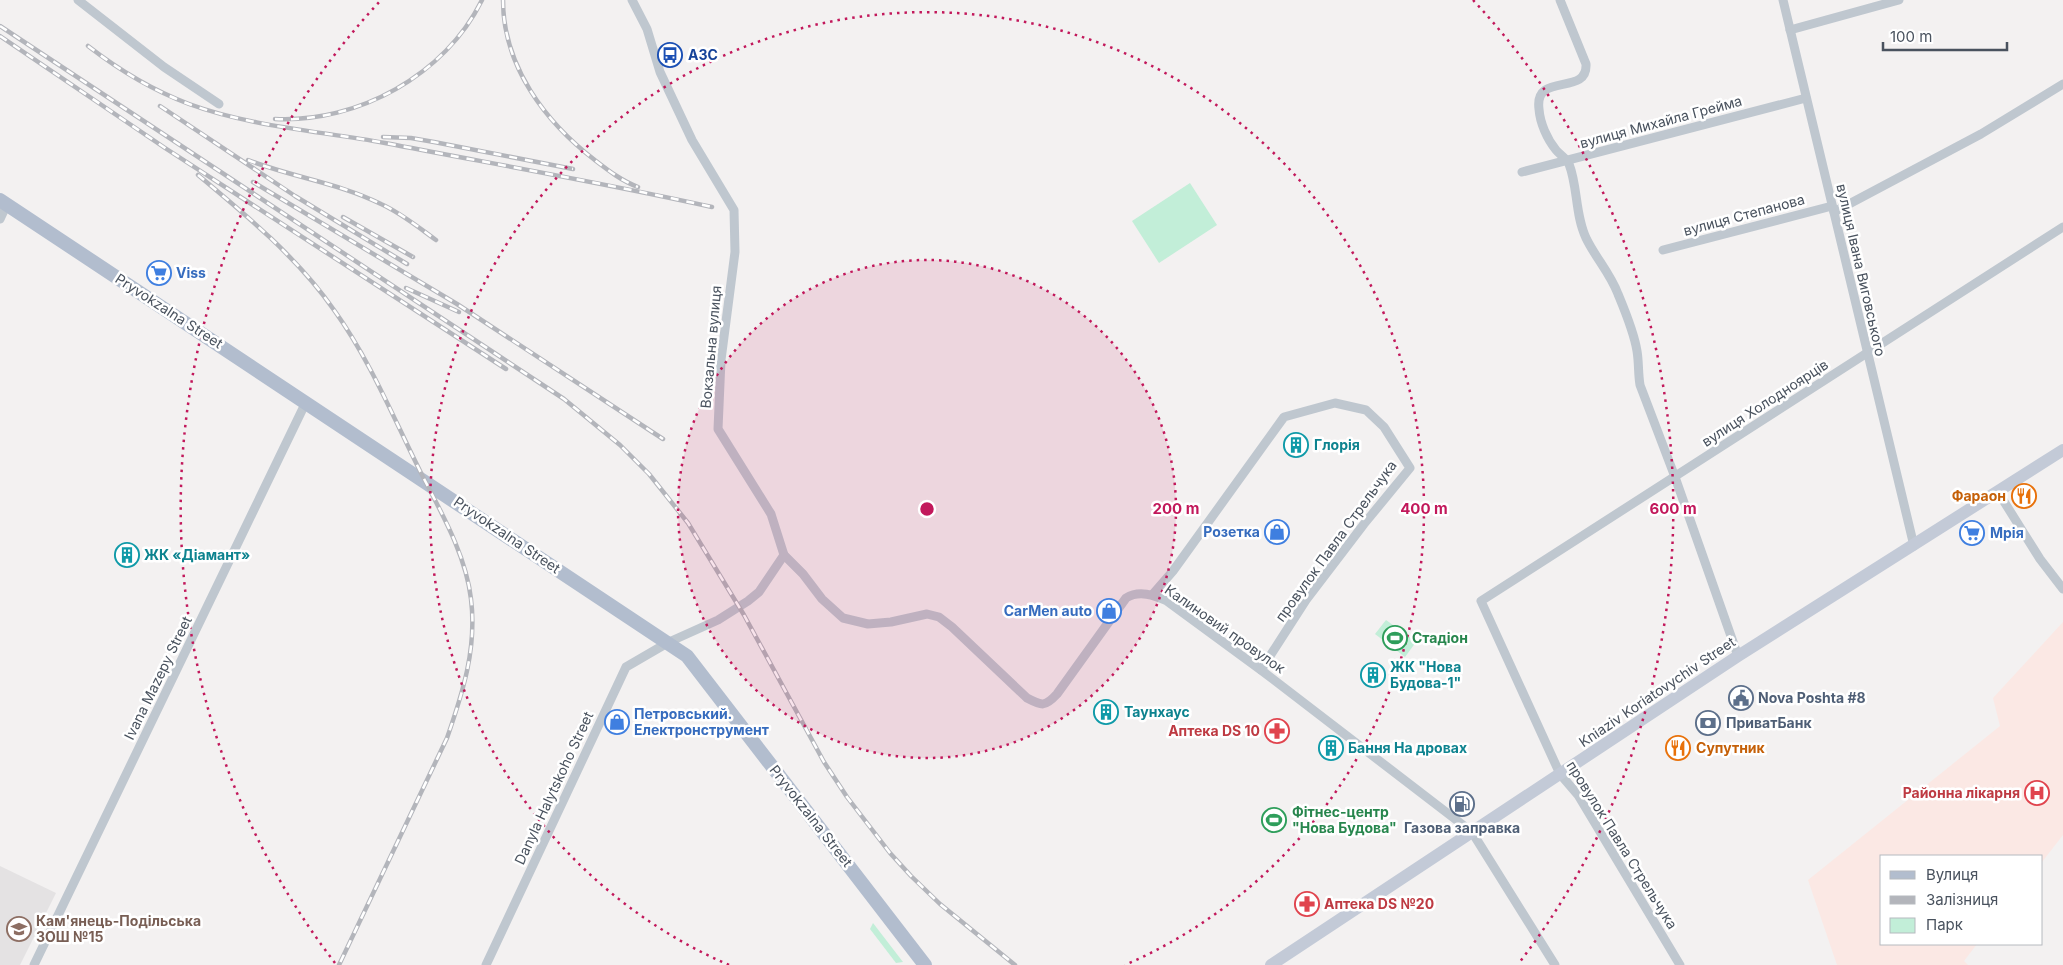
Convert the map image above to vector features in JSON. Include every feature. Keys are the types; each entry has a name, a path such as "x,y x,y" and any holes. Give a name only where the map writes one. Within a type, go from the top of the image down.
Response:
{"main road":[{"name":"Pryvokzalna Street","path":"4,202 687,656 925,965"},
{"name":"Kniaziv Koriatovychiv Street","path":"1271,965 1738,656 2063,450"}],"street":[{"path":"78,0 164,67 219,104"},
{"name":"Вокзальна вулиця","path":"632,0 647,29 660,72 692,140 734,210 735,252 721,360 718,429 771,514 784,555"},
{"path":"1560,0 1586,64 1586,73 1584,77 1577,81 1545,90 1542,93 1538,102 1541,120 1549,139 1558,153 1567,161 1586,238 1609,274 1621,302 1637,349 1637,370 1640,385 1675,477 1738,656"},
{"name":"вулиця Івана Виговського","path":"1783,0 1914,546"},
{"path":"1790,30 1899,0"},
{"name":"вулиця Степанова","path":"1663,250 1833,209 1981,134 2063,84"},
{"name":"вулиця Михайла Грейма","path":"1522,172 1806,98"},
{"path":"0,219 4,202"},
{"name":"вулиця Холодноярців","path":"1481,601 2063,227"},
{"name":"Ivana Mazepy Street","path":"34,965 306,402"},
{"name":"провулок Павла Стрельчука","path":"1153,594 1173,571 1284,418 1335,404 1366,410 1384,428 1410,468 1306,600 1261,670"},
{"path":"1998,492 2040,558 2063,589"},
{"path":"668,642 718,620 748,601 759,592 784,555"},
{"name":"Калиновий провулок","path":"784,555 803,574 822,599 843,618 868,624 891,622 927,614 939,617 1027,698 1039,705 1049,703 1057,694 1126,598 1132,594 1153,594 1168,601 1472,832 1555,965"},
{"name":"провулок Павла Стрельчука","path":"1481,601 1560,774 1578,795 1680,965"},
{"name":"Danyla Halytskoho Street","path":"486,965 626,667 668,642"}],"shaded area":[{"path":"2063,622 2063,835 2043,861 2043,855 1880,855 1880,945 1976,945 1964,961 1968,965 1837,965 1808,880 2000,726 1993,698"},
{"name":"Кам'янець-Подільська ЗОШ №15","path":"0,866 56,893 20,965 0,965"}],"green space":[{"path":"1190,183 1217,225 1159,263 1132,221"},
{"name":"Стадіон","path":"1386,620 1416,642 1405,657 1375,634"},
{"path":"873,923 903,962 896,963 870,929"}],"railway":[{"path":"275,119 306,118 337,113 367,103 396,89 422,72 446,51 466,27 482,0"},
{"path":"503,0 510,48 530,91 560,129 577,146 621,179 638,187"},
{"path":"0,26 564,399 620,445 649,474 688,523 744,615 824,762 847,797 890,853 911,876 940,904 1015,965"},
{"path":"0,36 165,148 506,369"},
{"path":"88,46 149,86 189,104 213,112 286,128 385,143 712,207"},
{"path":"160,106 295,196 407,264"},
{"path":"383,137 411,138 573,169"},
{"path":"248,160 365,197 396,212 436,240"},
{"path":"198,175 288,255 320,291 347,329 381,390 444,518 464,566 471,599 472,635 467,670 447,738 339,965"},
{"path":"253,182 457,304 663,439"},
{"path":"343,217 413,257"},
{"path":"406,288 459,312"}],"place":[{"name":"АЗС","path":"670,55"},
{"name":"Viss","path":"159,273"},
{"name":"Глорія","path":"1296,445"},
{"name":"Фараон","path":"2024,496"},
{"name":"Розетка","path":"1277,532"},
{"name":"Мрія","path":"1972,533"},
{"name":"ЖК «Діамант»","path":"127,555"},
{"name":"CarMen auto","path":"1109,611"},
{"name":"Стадіон","path":"1395,638"},
{"name":"ЖК \"Нова Будова-1\"","path":"1373,675"},
{"name":"Nova Poshta #8","path":"1741,698"},
{"name":"Таунхаус","path":"1106,712"},
{"name":"Петровський. Електронструмент","path":"617,722"},
{"name":"ПриватБанк","path":"1708,723"},
{"name":"Аптека DS 10","path":"1277,731"},
{"name":"Бання На дровах","path":"1331,748"},
{"name":"Супутник","path":"1678,748"},
{"name":"Районна лікарня","path":"2037,793"},
{"name":"Газова заправка","path":"1462,804"},
{"name":"Фітнес-центр \"Нова Будова\"","path":"1274,820"},
{"name":"Аптека DS №20","path":"1307,904"},
{"name":"Кам'янець-Подільська ЗОШ №15","path":"19,929"}]}
